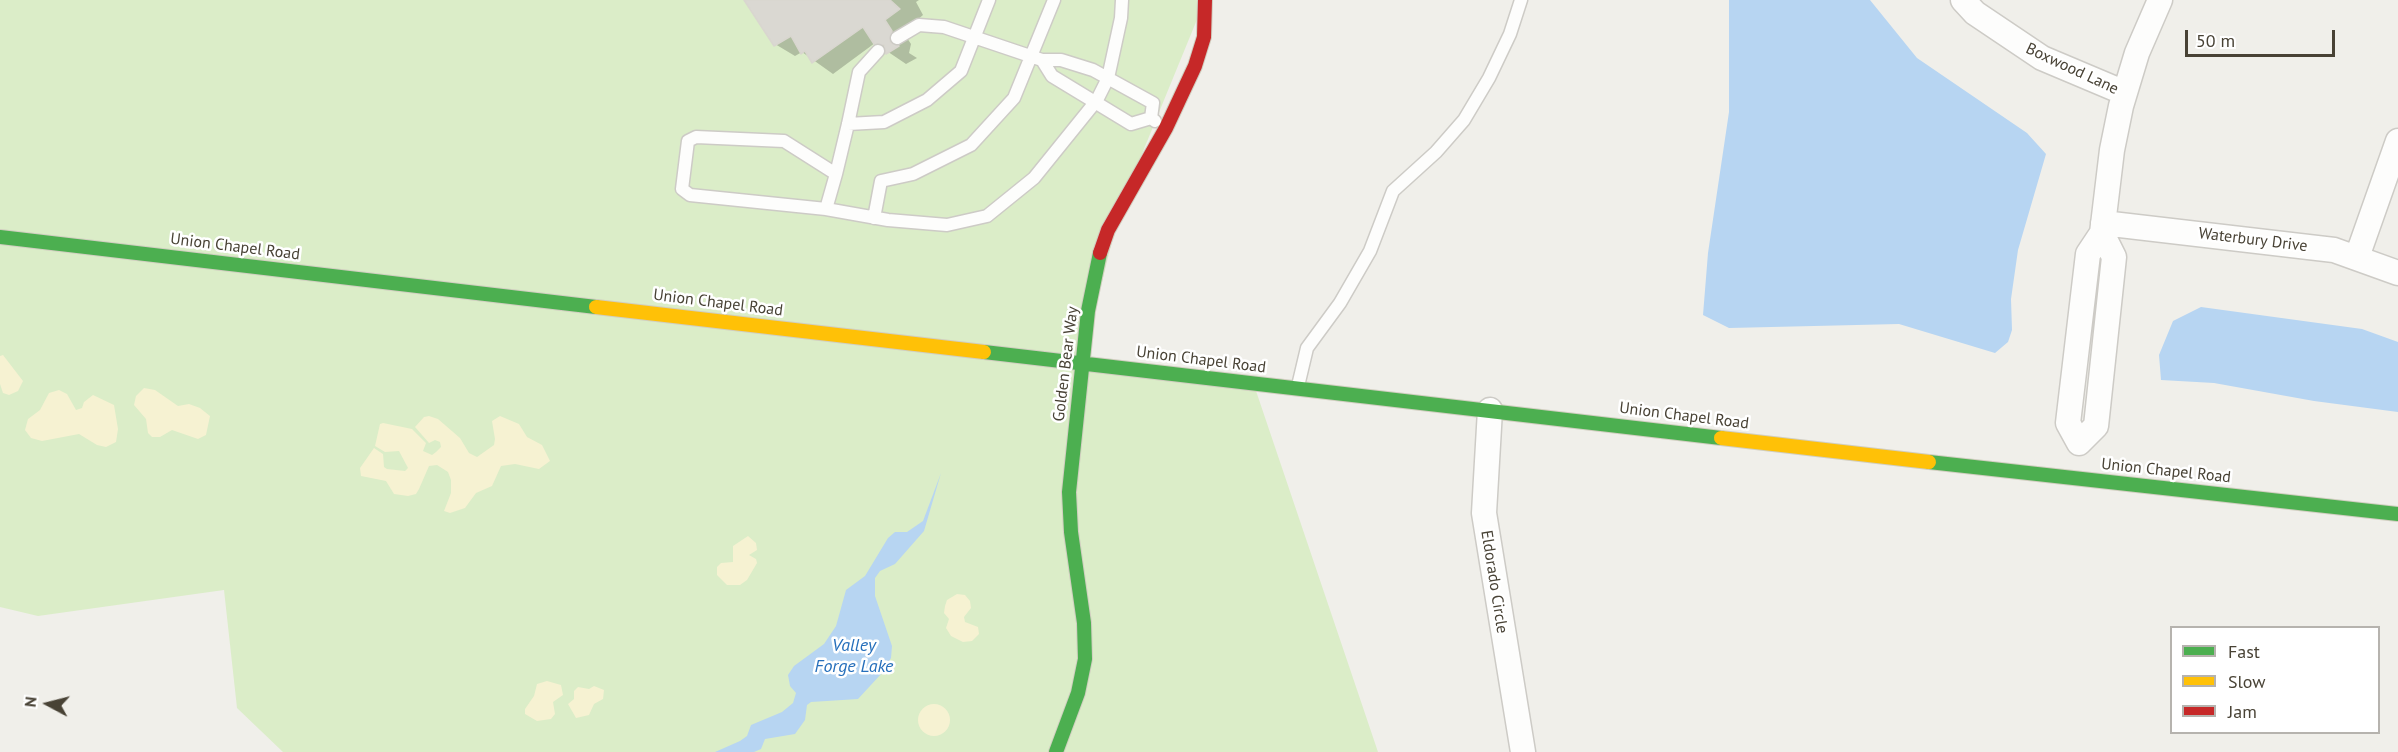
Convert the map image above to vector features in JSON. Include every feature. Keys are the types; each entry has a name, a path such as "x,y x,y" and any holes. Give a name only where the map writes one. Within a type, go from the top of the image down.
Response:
{"main road":[{"name":"Golden Bear Way","path":"1056,752 1078,693 1085,659 1084,623 1071,532 1069,492 1082,363 1095,269 1108,230 1166,128 1196,66 1204,37 1205,0"},
{"name":"Union Chapel Road","path":"0,237 2398,514"}],"street":[{"name":"Boxwood Lane","path":"1963,0 1975,13 2042,58 2125,93"},
{"path":"2075,478 2079,442 2068,423 2088,254 2103,228 2112,150 2125,93 2137,53 2160,0"},
{"path":"2357,257 2398,141"},
{"name":"Waterbury Drive","path":"2103,228 2304,245 2357,257 2398,273"},
{"name":"Eldorado Circle","path":"1490,410 1484,513 1492,580 1523,752"}],"lane":[{"path":"848,124 884,122 927,100 961,71 989,0"},
{"path":"874,218 881,181 913,174 971,145 1014,98 1037,58 1054,0"},
{"path":"836,174 784,141 696,137 688,141 682,189 690,195 826,209 874,218 946,225 987,216 1034,178 1096,100 1108,78 1121,18 1122,0"},
{"path":"1298,388 1307,348 1340,303 1370,251 1393,191 1436,152 1464,120 1490,78 1521,0"},
{"path":"897,38 919,24 944,27 1037,58 1061,60 1108,78 1154,103 1151,118"},
{"path":"826,209 859,72 878,51"},
{"path":"1037,58 1052,76 1096,100 1131,124 1151,118"},
{"path":"1151,118 1166,128"}],"green space":[{"path":"0,0 1205,0 1121,205 1082,363 1253,382 1378,752 283,752 237,708 224,590 38,616 0,607"}],"sand":[{"path":"3,355 23,381 18,391 9,395 3,393 0,384 0,356"},
{"path":"144,388 155,390 178,406 189,404 200,408 210,416 206,435 198,439 172,430 160,437 152,437 148,433 146,419 134,405 136,396"},
{"path":"59,390 67,394 76,410 82,408 84,402 93,395 114,405 118,429 116,442 106,447 97,445 79,434 42,441 31,438 25,430 28,419 40,410 49,393"},
{"path":"500,416 519,424 527,437 542,445 550,461 539,469 515,464 501,466 492,486 476,493 465,508 450,513 444,511 451,493 451,480 448,472 437,465 429,466 416,494 408,496 394,494 386,481 361,476 360,468 374,448 383,454 384,467 387,469 405,471 408,468 399,451 385,452 375,446 380,424 383,423 412,429 426,443 423,451 432,455 436,452 441,447 440,442 435,440 429,443 415,427 424,417 438,419 460,438 469,453 477,457 494,445 492,421"},
{"path":"748,536 756,543 757,550 749,555 756,559 757,563 747,580 740,585 727,585 717,575 717,567 721,563 733,562 733,546"},
{"path":"957,594 965,595 970,601 971,608 964,617 965,622 978,627 979,634 972,641 963,642 951,636 946,628 949,619 944,613 945,606 947,600"},
{"path":"547,681 561,685 563,695 553,702 555,714 551,719 537,721 525,714 525,709 534,696 537,684"},
{"path":"594,686 604,690 603,699 594,704 589,715 576,718 568,704 574,699 574,691 578,687 589,689"},
{"path":"934,704 945,709 950,720 945,731 934,736 923,731 918,720 923,709"}],"water":[{"path":"1729,0 1870,0 1917,58 2027,133 2046,154 2018,250 2011,299 2012,330 2008,342 1995,353 1899,324 1729,328 1703,315 1708,253 1729,112"},
{"path":"2201,307 2362,329 2398,342 2398,412 2314,401 2214,383 2161,380 2159,355 2173,321"},
{"name":"Valley Forge Lake","path":"941,473 924,531 895,564 880,571 875,578 875,596 892,646 891,658 882,673 858,699 811,702 807,705 805,720 795,734 765,739 761,749 754,752 715,752 740,741 747,736 751,725 782,712 793,703 796,693 790,686 788,675 794,666 824,644 836,626 846,590 865,576 888,538 895,532 907,532 923,521"}],"building":[{"path":"744,0 890,0 900,9 885,20 892,31 890,42 899,46 886,54 884,45 874,44 863,27 812,63 805,51 801,54 791,36 774,46"}],"traffic: fast":[{"path":"0,237 596,307"},
{"path":"1056,752 1078,693 1085,659 1084,623 1071,532 1069,492 1088,311 1100,253"},
{"path":"984,352 1721,438"},
{"path":"1929,462 2398,514"}],"traffic: slow":[{"path":"596,307 984,352"},
{"path":"1721,438 1929,462"}],"traffic: jam":[{"path":"1100,253 1108,230 1166,128 1195,66 1204,37 1205,0"}]}
